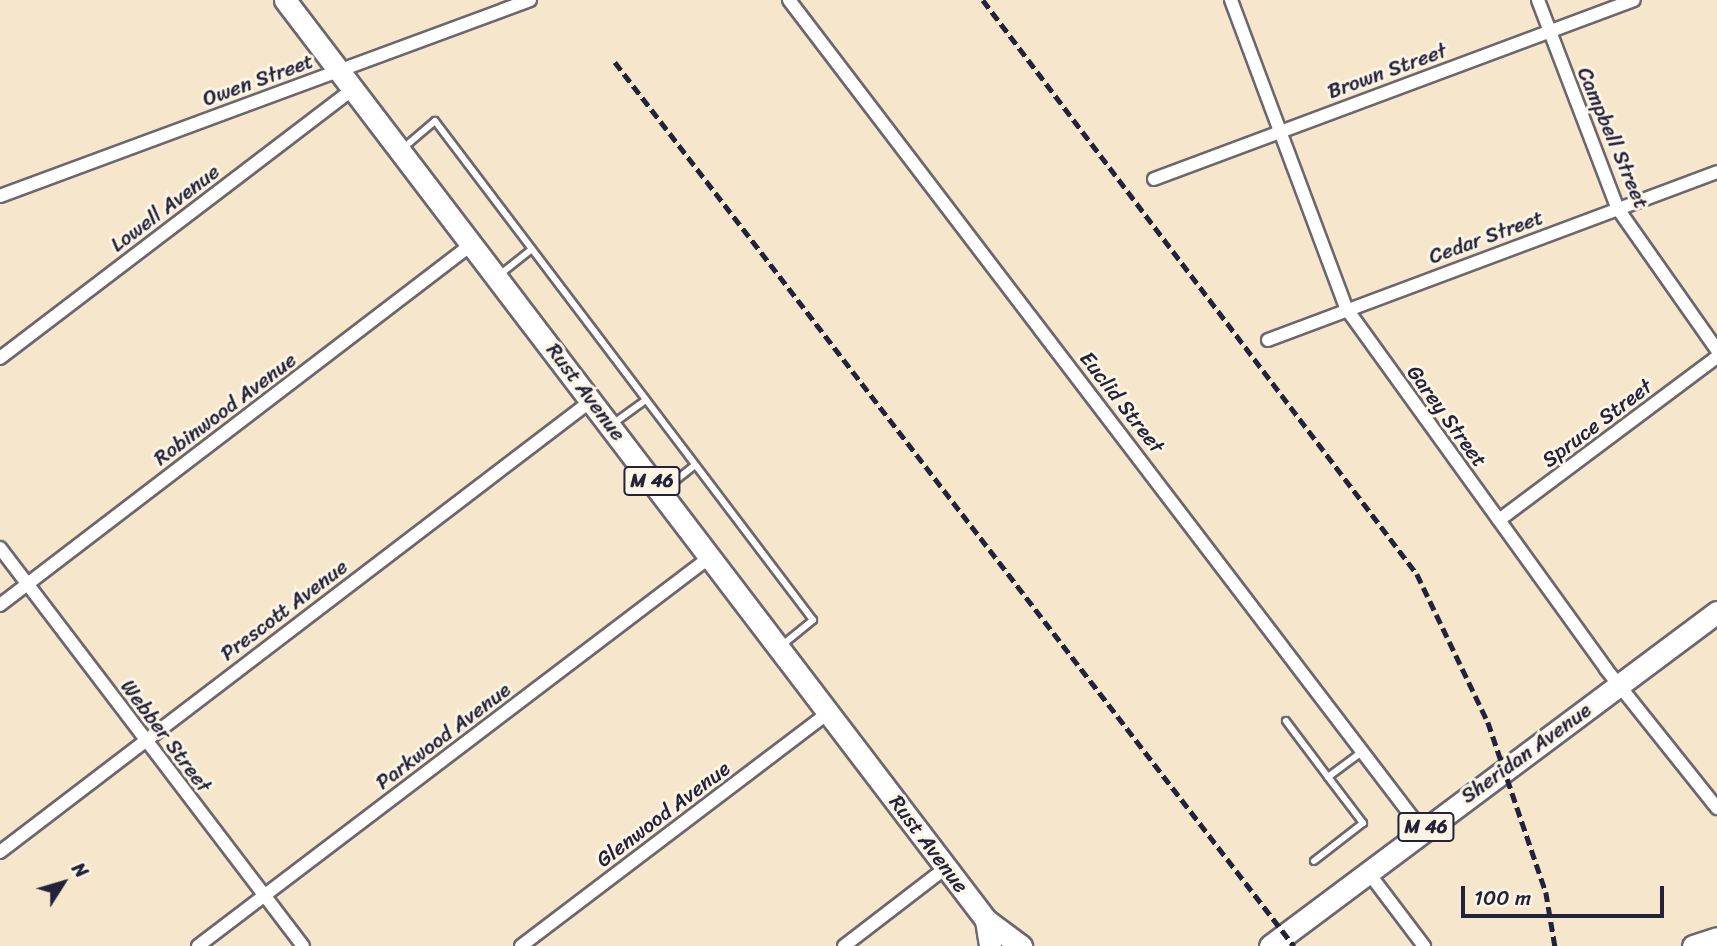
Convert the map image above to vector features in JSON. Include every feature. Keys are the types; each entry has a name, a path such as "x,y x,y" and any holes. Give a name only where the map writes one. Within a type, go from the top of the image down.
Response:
{"highway":[{"name":"Rust Avenue","path":"285,0 986,920 1021,946"},
{"name":"Sheridan Avenue","path":"1270,946 1717,612"},
{"name":"Rust Avenue","path":"986,920 990,946"},
{"path":"1693,946 1717,937"}],"street":[{"name":"Owen Street","path":"0,196 530,0"},
{"name":"Euclid Street","path":"789,0 1365,750 1422,830"},
{"name":"Garey Street","path":"1231,0 1346,309 1620,684 1717,808"},
{"name":"Campbell Street","path":"1538,0 1618,209 1717,350"},
{"name":"Brown Street","path":"1154,179 1634,0"},
{"name":"Lowell Avenue","path":"0,358 354,88"},
{"name":"Cedar Street","path":"1268,340 1717,172"},
{"name":"Robinwood Avenue","path":"0,605 472,244"},
{"name":"Spruce Street","path":"1499,520 1717,357"},
{"name":"Prescott Avenue","path":"0,852 592,400"},
{"name":"Webber Street","path":"0,548 303,946"},
{"name":"Parkwood Avenue","path":"198,946 710,556"},
{"name":"Glenwood Avenue","path":"521,946 829,712"},
{"path":"844,946 947,867"},
{"path":"1368,872 1424,946"}],"lane":[{"path":"401,151 435,121 813,620 779,647"},
{"path":"497,277 532,249"},
{"path":"611,425 646,400"},
{"path":"661,492 695,465"},
{"path":"1286,721 1363,823 1314,861"},
{"path":"1328,777 1365,750"}],"railway":[{"path":"983,0 1417,574 1488,722 1546,892 1555,946"},
{"path":"615,62 1294,946"}]}
